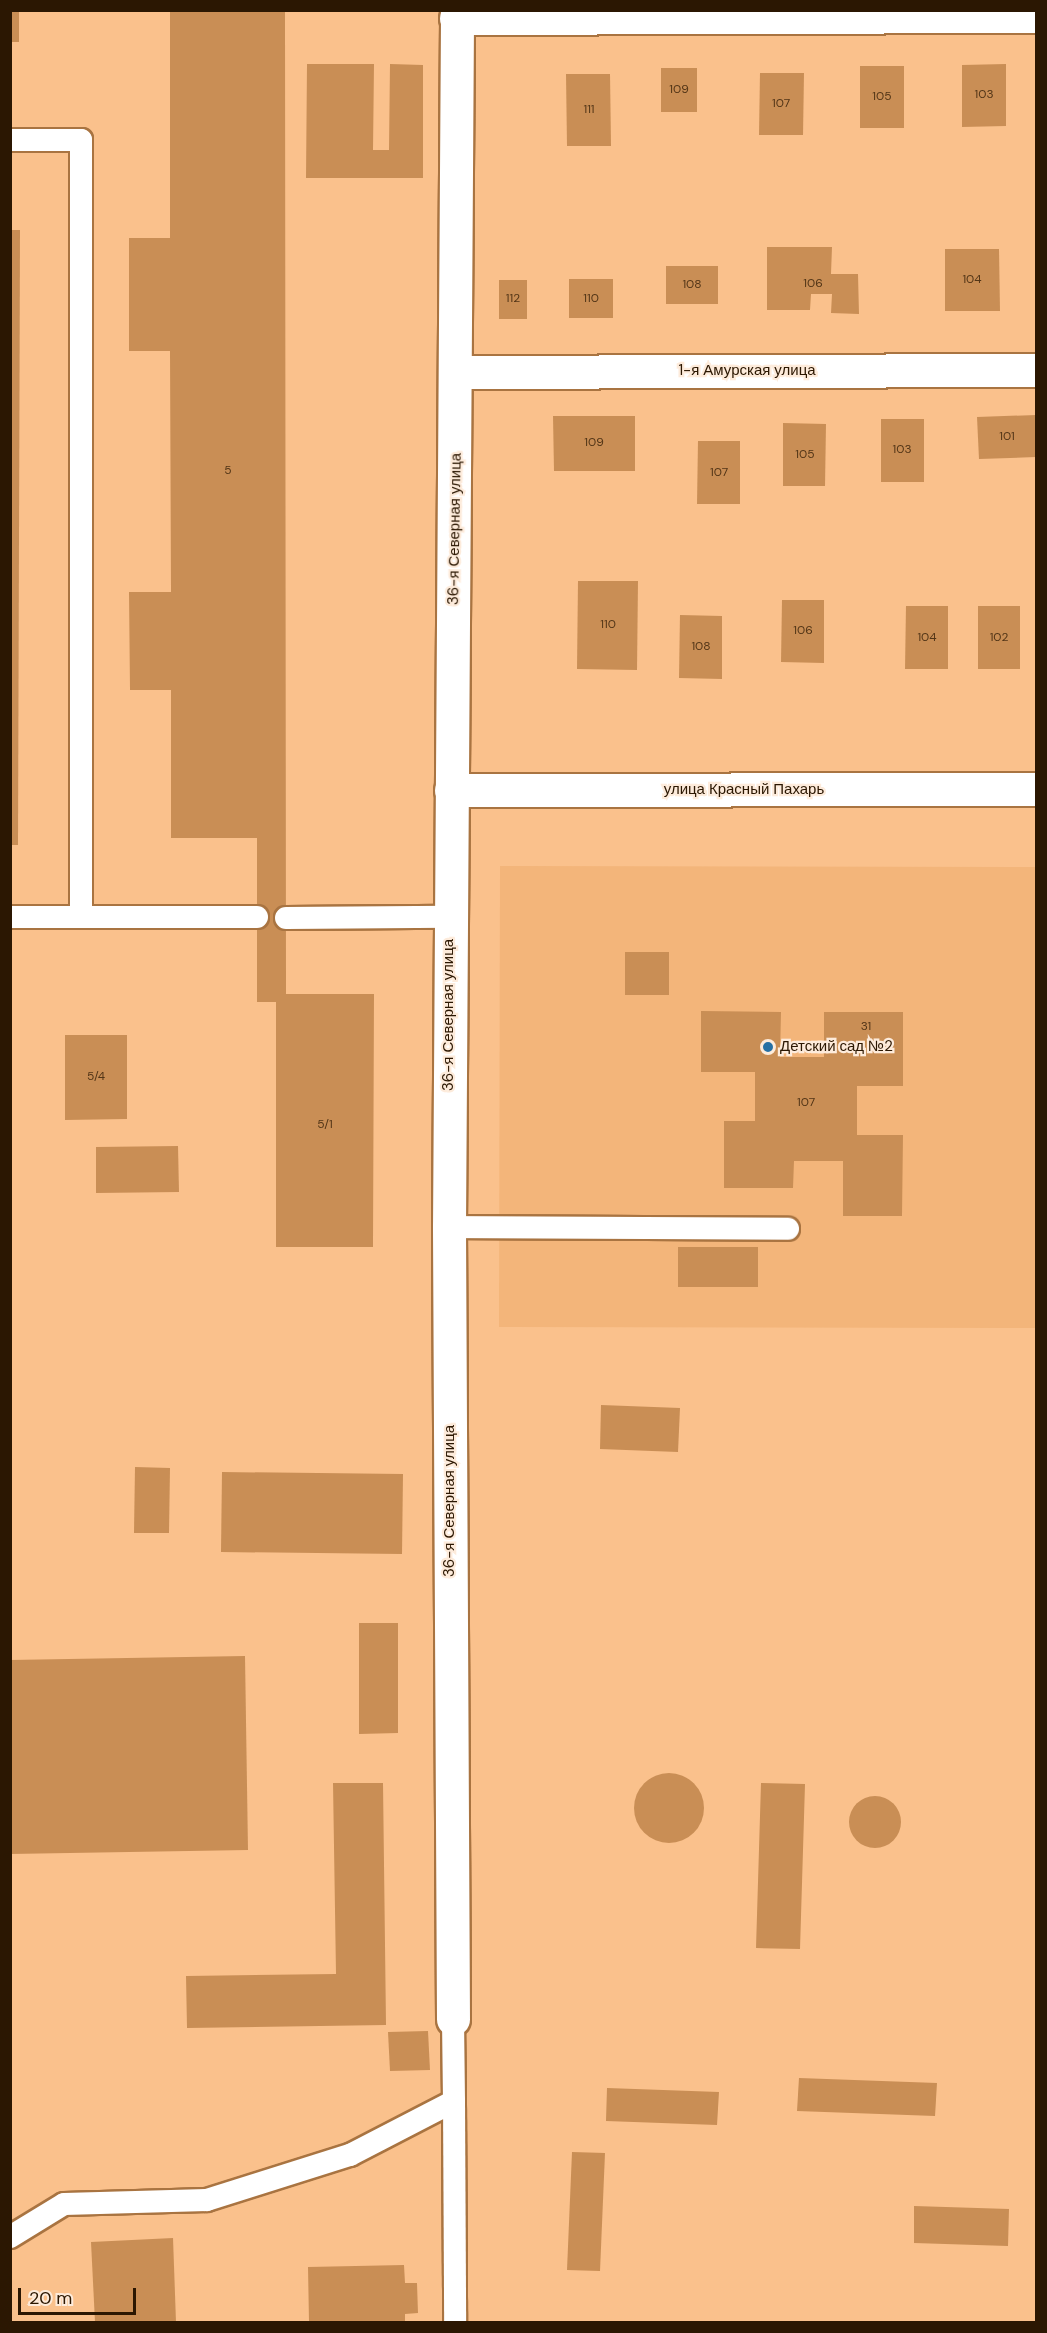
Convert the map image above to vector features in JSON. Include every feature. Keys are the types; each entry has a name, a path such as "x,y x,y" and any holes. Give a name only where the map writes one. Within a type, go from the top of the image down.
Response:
{"street":[{"path":"456,14 1036,16"},
{"name":"36-я Северная улица","path":"453,2019 449,917 458,372 456,14"},
{"name":"1-я Амурская улица","path":"458,372 1036,370"},
{"name":"улица Красный Пахарь","path":"451,790 1036,789"}],"lane":[{"path":"10,140 81,140 81,917"},
{"path":"10,917 257,917"},
{"path":"285,918 449,917"},
{"path":"449,1227 788,1229"},
{"path":"453,2019 455,2322"},
{"path":"10,2237 64,2204 207,2200 350,2155 454,2101"}],"shaded area":[{"name":"Детский сад №2","path":"500,866 1036,867 1036,1328 499,1327"}],"building":[{"path":"10,10 19,10 19,42 10,42"},
{"path":"170,10 285,10 286,994 374,994 373,1247 276,1247 276,1002 257,1002 257,838 171,838 171,690 130,690 129,592 171,592 170,351 129,351 129,238 170,238"},
{"path":"307,64 374,64 373,150 389,150 390,64 423,65 423,178 306,178"},
{"path":"1006,64 1006,126 962,127 962,65"},
{"path":"860,66 904,66 904,128 860,128"},
{"path":"661,68 697,68 697,112 661,112"},
{"path":"760,73 804,73 803,135 759,135"},
{"path":"566,74 610,74 611,146 567,146"},
{"path":"10,230 20,230 18,845 10,845"},
{"path":"767,247 832,247 831,274 858,274 859,314 831,313 832,294 811,294 810,310 767,310"},
{"path":"945,249 999,249 1000,311 945,311"},
{"path":"666,266 718,266 718,304 666,304"},
{"path":"569,279 613,279 613,318 569,318"},
{"path":"499,280 527,280 527,319 499,319"},
{"path":"1036,415 1036,457 979,459 977,417"},
{"path":"553,416 635,416 635,471 554,471"},
{"path":"881,419 924,419 924,482 881,482"},
{"path":"783,423 826,424 825,486 783,486"},
{"path":"698,441 740,441 740,504 697,504"},
{"path":"578,581 638,581 637,670 577,669"},
{"path":"782,600 824,600 824,663 781,662"},
{"path":"906,606 948,606 948,669 905,669"},
{"path":"978,606 1020,606 1020,669 978,669"},
{"path":"680,615 722,616 722,679 679,678"},
{"path":"625,952 669,952 669,995 625,995"},
{"path":"701,1011 781,1012 780,1057 824,1057 824,1012 903,1012 903,1086 857,1086 857,1135 903,1135 902,1216 843,1216 843,1161 794,1161 793,1188 724,1188 724,1121 755,1121 755,1072 701,1072"},
{"path":"65,1035 127,1035 127,1119 65,1120"},
{"path":"178,1146 179,1192 96,1193 96,1147"},
{"path":"678,1247 758,1247 758,1287 678,1287"},
{"path":"601,1405 680,1408 678,1452 600,1449"},
{"path":"135,1467 170,1468 169,1533 134,1533"},
{"path":"222,1472 403,1474 402,1554 221,1552"},
{"path":"359,1623 398,1623 398,1733 359,1734"},
{"path":"245,1656 248,1850 10,1854 10,1660"},
{"path":"669,1773 682,1776 694,1783 701,1795 704,1808 701,1821 694,1833 682,1840 669,1843 656,1840 644,1833 637,1821 634,1808 637,1795 644,1783 656,1776"},
{"path":"333,1783 383,1783 386,2025 187,2028 186,1976 336,1974"},
{"path":"761,1783 805,1784 800,1949 756,1948"},
{"path":"870,1796 880,1796 894,1803 901,1822 894,1841 880,1848 870,1848 860,1844 853,1837 849,1827 849,1817 853,1807 860,1800"},
{"path":"428,2031 430,2070 390,2071 388,2032"},
{"path":"799,2078 937,2083 935,2116 797,2111"},
{"path":"607,2088 719,2092 717,2125 606,2121"},
{"path":"572,2152 605,2153 600,2271 567,2270"},
{"path":"914,2206 1009,2209 1008,2246 914,2243"},
{"path":"173,2238 176,2322 95,2322 91,2242"},
{"path":"404,2265 405,2283 417,2283 418,2313 405,2314 405,2322 309,2322 308,2267"}],"place":[{"name":"Детский сад №2","path":"768,1047"}]}
